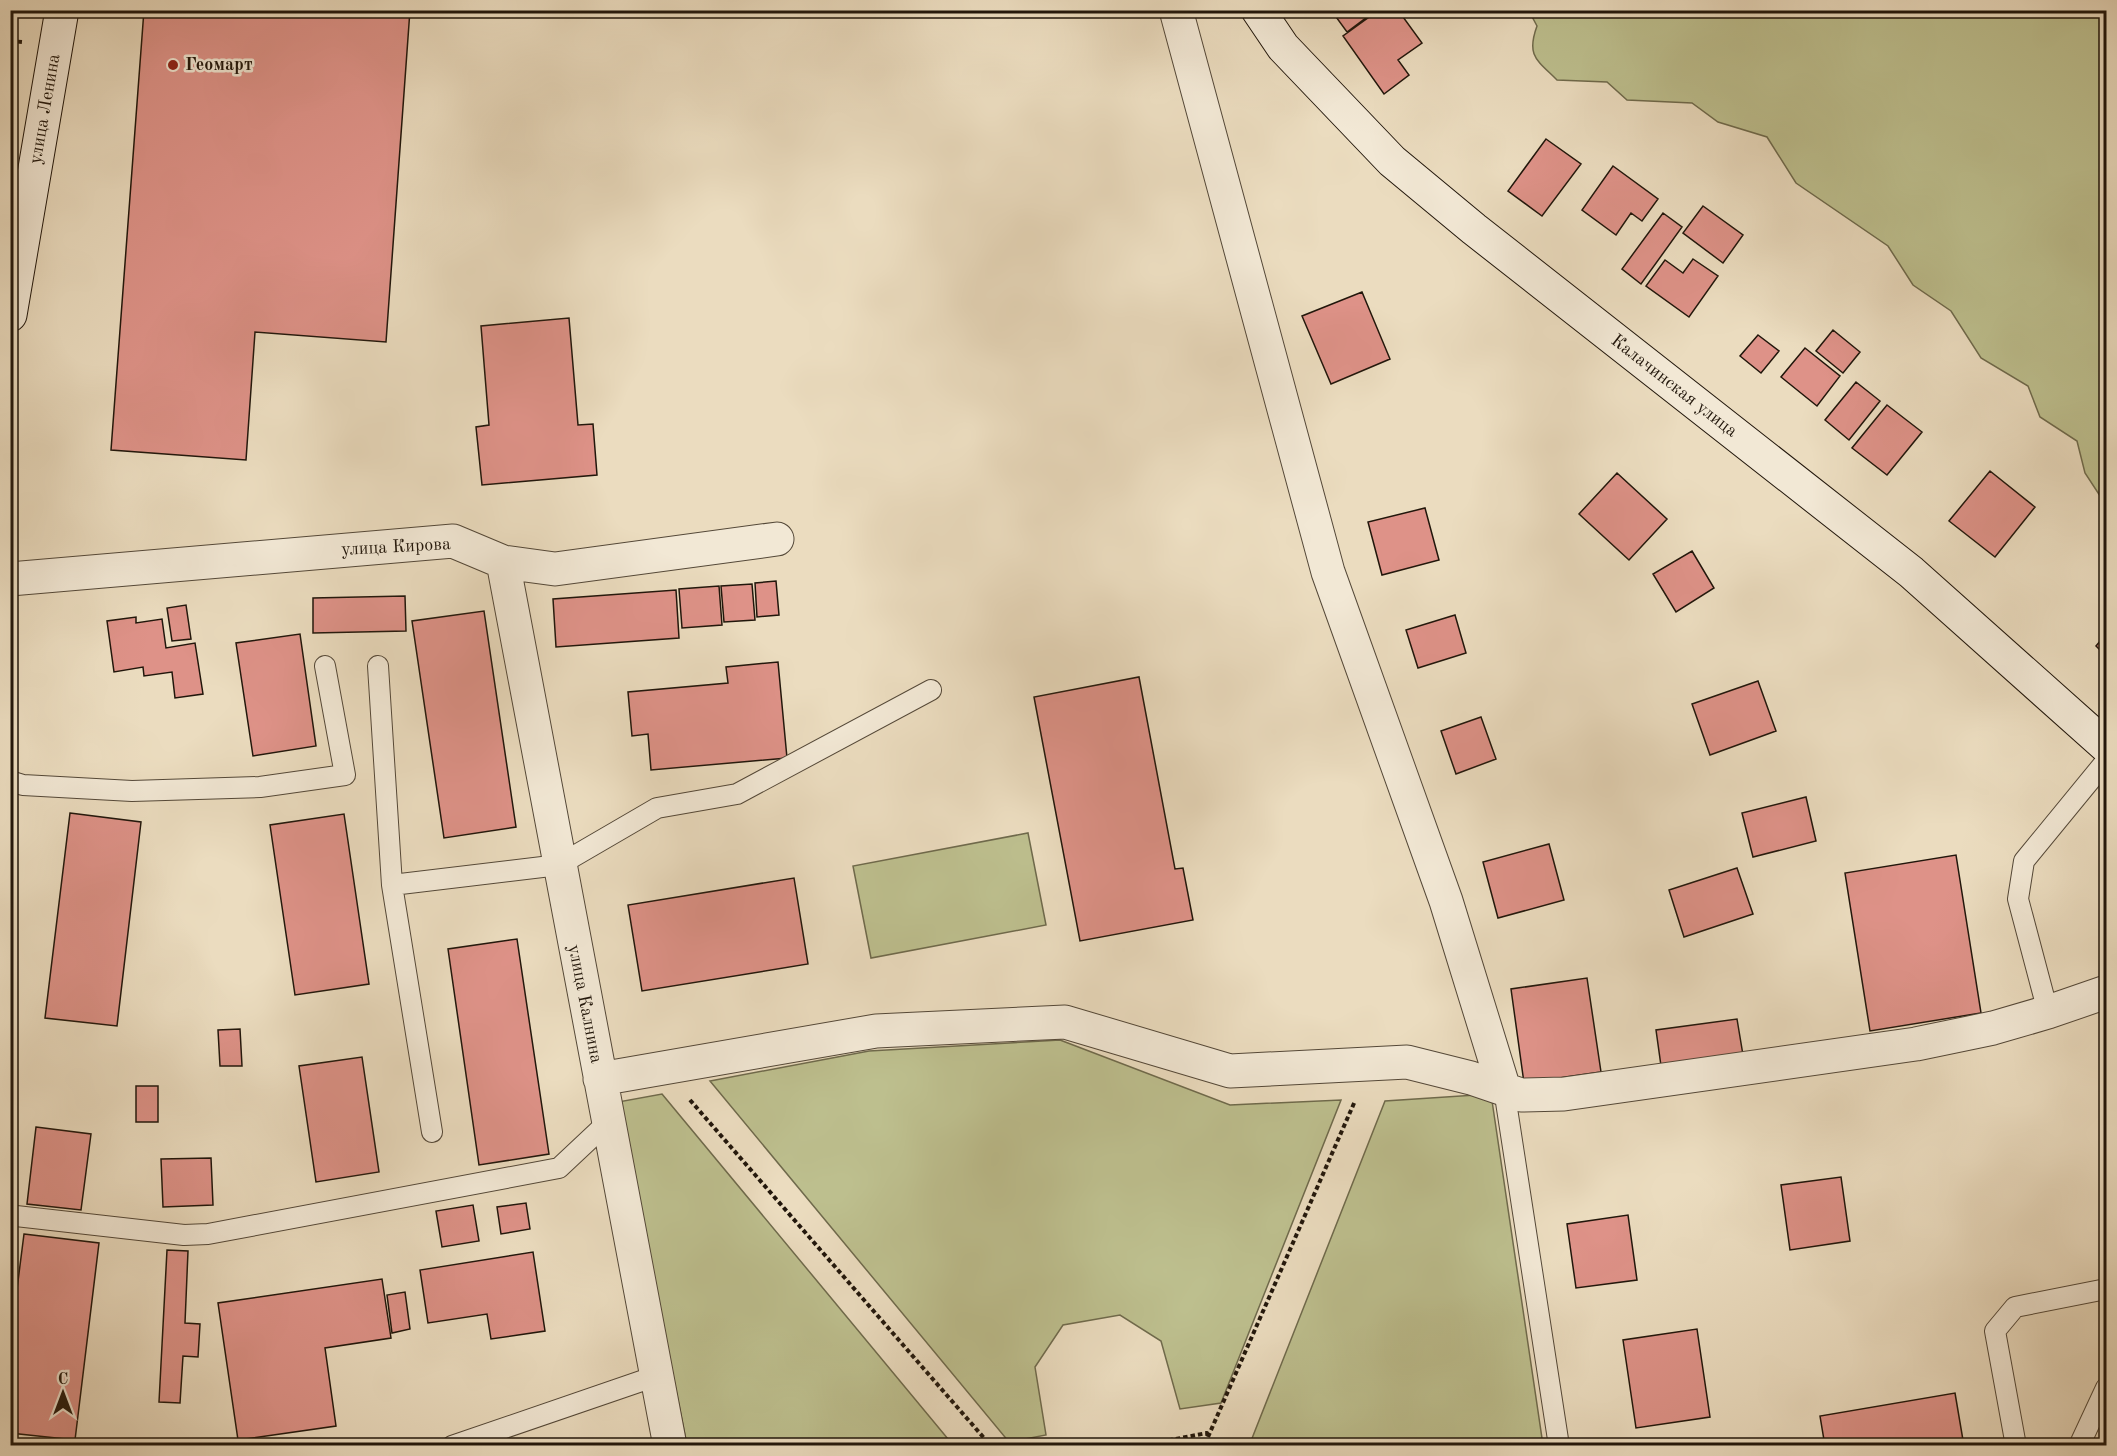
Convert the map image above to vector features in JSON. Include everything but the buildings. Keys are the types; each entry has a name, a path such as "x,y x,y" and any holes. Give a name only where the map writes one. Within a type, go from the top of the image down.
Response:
{"street":[{"name":"улица Ленина","path":"12,295 62,10"},
{"path":"1176,10 1328,572 1446,901 1504,1089"},
{"name":"Калачинская улица","path":"1258,10 1283,46 1392,161 1474,229 1911,572 2106,746"},
{"name":"улица Кирова","path":"10,579 453,541 503,562 555,570 777,539"},
{"name":"улица Калнина","path":"503,562 670,1446"},
{"path":"600,1079 876,1031 1065,1022 1230,1071 1407,1062 1471,1078 1521,1095 1564,1094 1916,1044 1993,1028 2106,992"}],"lane":[{"path":"10,781 23,785 132,791 260,787 345,775 325,666"},
{"path":"378,666 392,885 432,1131"},
{"path":"392,885 559,865 657,808 737,794 931,690"},
{"path":"2048,1012 2018,899 2024,861 2106,761"},
{"path":"1504,1089 1559,1446"},
{"path":"16,1216 184,1235 208,1234 559,1168 608,1122"},
{"path":"2016,1446 1995,1331 2015,1307 2106,1289"},
{"path":"452,1446 656,1377"},
{"path":"2079,1446 2106,1388"}],"path":[{"path":"1209,1446 1208,1437 1371,1064"},
{"path":"662,1068 991,1446"},
{"path":"1139,1446 1207,1433 1208,1437"}],"green space":[{"path":"1529,11 2106,11 2106,505 2085,473 2077,441 2040,417 2028,386 1981,358 1951,311 1913,285 1888,246 1796,183 1767,137 1718,122 1692,103 1627,100 1607,82 1557,80 1535,57 1533,44 1537,26"},
{"path":"1028,833 1046,925 871,958 853,866"},
{"path":"1060,1040 1230,1105 1341,1100 1221,1403 1180,1409 1161,1341 1120,1315 1063,1325 1035,1367 1046,1435 1009,1442 710,1081 869,1051"},
{"path":"662,1094 953,1445 687,1445 618,1102"},
{"path":"1491,1094 1543,1445 1249,1446 1385,1101"}],"place":[{"name":"Геомарт","path":"173,65"}]}
